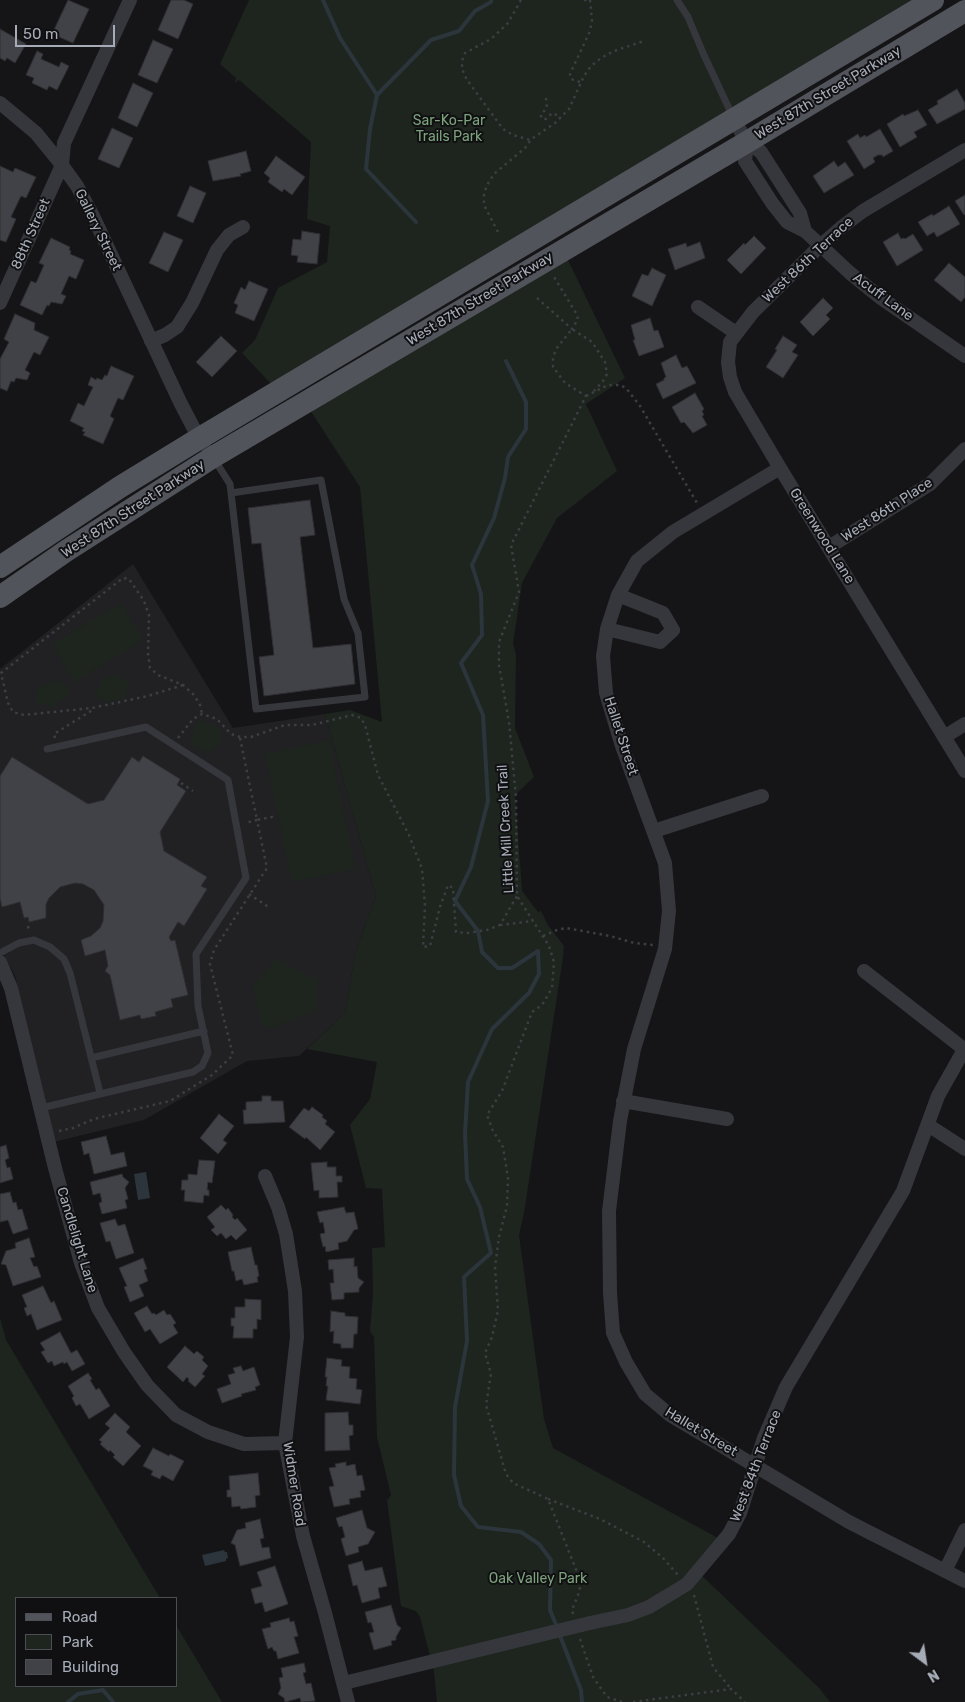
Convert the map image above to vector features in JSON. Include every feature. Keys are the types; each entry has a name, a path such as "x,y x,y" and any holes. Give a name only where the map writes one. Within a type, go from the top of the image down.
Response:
{"main road":[{"name":"West 87th Street Parkway","path":"0,567 200,438 933,0"},
{"name":"West 87th Street Parkway","path":"0,597 66,551 213,457 965,11"}],"street":[{"path":"62,165 64,142 130,0"},
{"name":"Gallery Street","path":"0,104 36,133 77,186 93,216 151,341 200,438 213,457"},
{"name":"Acuff Lane","path":"734,120 747,142 761,152 800,212 805,231 850,273 882,298 965,356"},
{"name":"West 86th Terrace","path":"736,333 753,312 842,226 863,211 965,150"},
{"name":"88th Street","path":"0,303 62,165"},
{"path":"151,341 177,327 192,303 217,250 229,235 243,227"},
{"path":"698,307 736,333"},
{"name":"Greenwood Lane","path":"736,333 730,342 728,362 730,378 735,392 965,771"},
{"name":"West 86th Place","path":"829,547 930,484 965,449"},
{"path":"618,595 663,613 673,630 660,642 607,629 618,595 637,561 673,532 780,468"},
{"name":"Hallet Street","path":"607,629 603,656 606,693 610,710 665,863 669,911 665,949 634,1049 623,1101 609,1211 610,1292 613,1332 626,1362 645,1394 670,1415 849,1522 965,1581"},
{"path":"944,737 965,724"},
{"path":"654,831 762,796"},
{"name":"Candlelight Lane","path":"0,962 11,988 80,1263 98,1308 124,1352 147,1385 176,1414 208,1432 244,1444 285,1443"},
{"name":"West 84th Terrace","path":"344,1683 628,1615 649,1607 687,1584 729,1534 740,1512 755,1465 786,1387 903,1191 938,1096 965,1048 864,971"},
{"path":"623,1101 727,1119"},
{"path":"928,1125 965,1149"},
{"name":"Widmer Road","path":"265,1176 278,1207 286,1234 295,1291 297,1337 285,1443 303,1536 348,1702"},
{"path":"945,1571 965,1530"}],"lane":[{"path":"678,0 688,17 734,120"},
{"path":"213,457 230,484 231,493 256,710 364,697 358,633 344,599 321,480 231,493"},
{"path":"41,1108 193,1072 202,1066 208,1053 198,1006 196,954 246,878 228,780 146,727 47,749"},
{"path":"0,953 19,943 34,940 50,947 64,959 70,973 100,1094"},
{"path":"91,1058 204,1031"}],"path":[{"path":"521,0 508,23 491,39 465,53 462,69 467,80 503,129 513,135 530,140"},
{"path":"581,83 572,79 570,74 590,31 592,21 590,0 584,0"},
{"path":"498,232 484,205 484,194 494,174 525,148 530,140 569,109 591,66 601,58 620,48 644,41"},
{"path":"546,98 547,108 541,114 541,118 546,119 552,113 561,117"},
{"path":"554,276 578,319 556,349 553,367 557,375 565,383 586,396 608,386 620,385 626,388 640,406 697,503"},
{"path":"537,298 572,329 592,342 605,362 607,374 594,391"},
{"name":"Little Mill Creek Trail","path":"548,1498 512,1483 506,1474 486,1405 490,1374 485,1353 492,1337 498,1310 495,1267 498,1237 507,1206 508,1178 503,1148 493,1131 487,1115 506,1083 532,1012 542,1005 552,988 554,962 550,946 517,896 516,797 509,722 500,665 499,642 519,592 511,545 586,396"},
{"path":"183,685 98,707 24,715 14,712 8,703 1,673 123,578 129,579 144,601 149,616 148,653 150,668 158,675 183,685 194,695 200,705 202,714"},
{"path":"54,734 98,707"},
{"path":"179,736 193,719 202,714 217,719 231,734 240,737 251,737 285,725 312,725 352,715 361,718 365,725 378,775 409,835 422,869 425,906 423,947 430,946 448,885 452,888 456,932 488,930 500,925 533,921"},
{"path":"240,737 258,820 276,816"},
{"path":"181,783 194,791"},
{"path":"250,895 270,908"},
{"path":"500,925 517,896"},
{"path":"28,926 29,931"},
{"path":"543,936 566,928 610,936 634,943 657,946"},
{"path":"548,1498 600,1519 644,1542 663,1558 693,1593 713,1667 731,1689 745,1702"},
{"path":"548,1498 579,1577 580,1590 572,1610 574,1618"},
{"path":"579,1634 593,1677 607,1697 622,1702"},
{"path":"633,1702 731,1689"}],"shaded area":[{"path":"133,564 233,728 325,714 376,896 355,954 345,1013 299,1056 247,1061 144,1120 54,1142 15,976 0,947 0,669"},
{"path":"146,1172 150,1198 138,1200 134,1174"},
{"path":"224,1550 227,1552 228,1558 226,1561 205,1566 202,1555"}],"green space":[{"name":"Sar-Ko-Par Trails Park","path":"249,0 911,0 272,385 242,353 255,340 278,288 327,262 330,226 307,219 311,142 239,80 235,83 236,78 220,64"},
{"name":"Oak Valley Park","path":"566,256 625,378 586,404 617,471 557,518 522,583 513,644 516,654 515,728 534,777 515,795 522,891 538,912 541,911 548,925 564,946 524,1213 519,1235 544,1419 553,1448 718,1538 694,1568 820,1689 830,1702 437,1702 434,1672 420,1617 416,1611 401,1606 387,1500 391,1495 377,1437 374,1337 370,1331 373,1292 372,1248 385,1247 382,1189 366,1188 350,1125 370,1099 377,1062 307,1049 345,1013 355,954 376,896 325,714 350,710 382,722 360,487 310,410"},
{"path":"121,603 143,640 74,682 52,644"},
{"path":"117,675 128,683 128,690 124,698 106,703 97,696 96,692 102,680"},
{"path":"55,680 68,686 69,693 54,706 36,703 35,691"},
{"path":"201,721 212,724 221,731 221,739 213,751 203,751 191,743 195,727"},
{"path":"329,740 355,869 292,882 265,754"},
{"path":"276,959 318,980 316,1011 270,1028 261,1024 253,985"},
{"path":"0,1318 6,1340 159,1597 15,1597 15,1687 178,1687 178,1628 222,1702 0,1702"}],"building":[{"path":"68,0 89,9 73,43 52,34"},
{"path":"171,0 184,0 193,4 178,39 158,30"},
{"path":"0,29 26,44 15,63 7,58 5,61 0,58"},
{"path":"153,40 173,49 157,83 138,75"},
{"path":"37,51 43,54 41,59 59,67 61,62 69,66 57,90 49,86 47,90 32,83 34,78 26,75"},
{"path":"133,83 153,93 137,127 118,118"},
{"path":"957,89 965,103 965,109 937,124 928,110 938,104 937,101"},
{"path":"918,110 927,125 914,132 917,137 900,147 887,124 903,114 904,116"},
{"path":"112,128 133,138 119,168 98,159"},
{"path":"880,129 893,151 883,157 878,155 873,158 875,162 864,169 847,141 858,134 860,138 865,135 866,137"},
{"path":"246,151 251,171 240,174 241,176 213,181 208,161"},
{"path":"276,156 305,177 292,195 284,189 282,192 268,182 270,178 264,173"},
{"path":"834,161 838,167 845,162 854,175 824,193 813,176"},
{"path":"0,166 13,172 15,168 36,177 26,198 21,196 11,217 16,219 6,242 0,240"},
{"path":"190,186 206,193 193,223 177,216"},
{"path":"965,195 965,214 964,215 955,201"},
{"path":"949,206 960,224 937,237 934,232 927,236 918,222 932,214 933,216"},
{"path":"302,231 320,234 317,264 297,262 298,256 291,255 293,239 301,240"},
{"path":"164,232 183,240 168,272 149,263"},
{"path":"898,233 901,239 905,239 913,234 923,250 897,266 883,242"},
{"path":"754,236 766,248 741,274 727,260"},
{"path":"51,238 70,247 70,254 84,260 76,279 69,276 61,294 66,296 62,304 51,302 49,306 47,305 42,315 20,305 31,281 36,283 44,265 39,263"},
{"path":"700,242 705,258 675,270 668,249 686,243 687,247"},
{"path":"949,263 965,277 965,297 961,302 934,280"},
{"path":"652,268 666,275 652,306 632,296 642,274 648,276"},
{"path":"249,281 268,289 254,321 235,313 238,305 234,303 241,287 245,290"},
{"path":"823,298 833,308 826,315 830,319 813,336 800,322"},
{"path":"15,314 35,323 34,330 49,337 40,355 34,352 25,370 30,373 27,380 16,378 14,382 11,381 7,391 0,388 0,359 9,342 4,339"},
{"path":"650,318 654,331 658,330 664,347 639,356 633,340 635,340 631,325"},
{"path":"221,336 237,351 212,377 196,362"},
{"path":"783,336 797,345 792,352 798,355 783,378 766,367"},
{"path":"676,355 682,368 687,366 696,383 663,399 656,384 666,377 661,363"},
{"path":"111,366 134,376 123,400 118,398 110,416 114,419 103,444 83,435 85,432 82,431 84,428 70,421 78,403 84,406 93,387 88,385 91,377 96,380 97,378 102,380 105,375 107,376"},
{"path":"695,393 704,409 702,411 704,415 702,416 707,425 693,433 684,422 681,423 672,407"},
{"path":"310,500 315,535 300,537 313,648 351,644 355,684 264,696 259,657 274,655 261,543 252,544 248,508"},
{"path":"143,756 180,779 177,785 186,791 160,832 164,851 207,877 201,886 207,889 184,926 178,922 169,937 171,941 175,940 188,995 171,999 173,1007 155,1012 156,1016 141,1019 140,1015 120,1020 110,975 105,971 108,966 105,950 85,956 81,940 91,936 100,928 103,921 104,905 94,890 83,884 75,883 60,887 46,904 46,918 29,922 28,917 24,918 20,902 2,907 0,898 0,776 12,757 88,804 104,800 132,757 139,762"},
{"path":"262,1096 271,1096 271,1101 283,1101 285,1122 244,1124 243,1110 246,1110 246,1102 262,1101"},
{"path":"312,1107 323,1115 322,1117 327,1121 325,1124 335,1132 320,1150 306,1137 305,1139 289,1127 304,1108 309,1111"},
{"path":"219,1114 234,1126 223,1140 227,1143 218,1154 200,1138"},
{"path":"106,1136 111,1155 124,1152 127,1166 94,1174 89,1153 84,1155 81,1142"},
{"path":"6,1145 9,1158 5,1160 7,1168 10,1167 13,1179 0,1183 0,1147"},
{"path":"199,1160 215,1161 212,1183 208,1182 207,1190 209,1190 209,1196 204,1195 203,1203 184,1201 185,1190 181,1190 182,1180 188,1180 188,1174 197,1175"},
{"path":"327,1162 327,1167 336,1167 336,1176 342,1176 342,1182 337,1182 338,1197 319,1198 319,1190 314,1191 311,1163"},
{"path":"122,1174 129,1182 125,1188 128,1199 125,1200 127,1208 102,1214 99,1203 102,1202 100,1193 93,1195 90,1182"},
{"path":"10,1192 13,1203 16,1202 18,1210 22,1209 28,1229 13,1234 8,1220 0,1222 0,1194"},
{"path":"221,1205 226,1210 228,1208 233,1215 232,1217 235,1220 237,1218 247,1230 236,1240 231,1235 226,1239 221,1233 217,1236 211,1230 215,1227 207,1217"},
{"path":"344,1207 346,1213 354,1212 358,1229 354,1230 347,1241 338,1243 339,1249 326,1252 320,1234 325,1233 323,1222 320,1223 317,1212"},
{"path":"115,1219 118,1226 125,1224 134,1253 116,1259 110,1241 106,1242 100,1223"},
{"path":"29,1238 35,1257 30,1258 34,1267 37,1266 41,1277 13,1286 6,1265 1,1264 6,1251 16,1248 15,1243"},
{"path":"251,1247 255,1265 257,1265 258,1282 244,1285 242,1279 236,1281 228,1252"},
{"path":"143,1258 147,1269 144,1270 148,1281 139,1285 144,1296 130,1302 124,1287 127,1286 119,1268"},
{"path":"354,1258 354,1267 357,1266 358,1278 364,1282 359,1288 359,1292 344,1293 344,1299 332,1300 330,1283 334,1283 333,1269 329,1270 328,1260"},
{"path":"43,1286 51,1303 54,1301 62,1320 37,1330 31,1314 27,1316 24,1308 27,1307 22,1295"},
{"path":"245,1299 261,1300 261,1320 257,1319 257,1329 253,1329 253,1338 233,1338 234,1326 231,1326 231,1318 235,1318 235,1307 245,1307"},
{"path":"147,1306 152,1314 156,1315 164,1310 167,1315 170,1314 176,1323 173,1325 178,1333 160,1344 150,1329 145,1332 134,1313"},
{"path":"331,1311 345,1313 345,1316 358,1317 357,1334 354,1334 353,1348 341,1348 341,1344 333,1343 334,1331 330,1332"},
{"path":"60,1332 71,1353 77,1350 85,1364 72,1371 67,1362 54,1366 52,1361 48,1363 41,1352 45,1350 40,1343"},
{"path":"185,1346 194,1354 197,1351 204,1357 202,1360 208,1366 202,1374 205,1376 195,1387 188,1381 187,1377 183,1382 167,1367"},
{"path":"327,1358 342,1360 341,1366 350,1367 349,1378 357,1379 356,1389 362,1390 360,1404 326,1400 328,1386 326,1386 327,1377 325,1377"},
{"path":"241,1366 243,1371 254,1367 260,1385 255,1387 256,1390 241,1394 242,1396 222,1403 217,1389 231,1384 228,1375 235,1373 233,1368"},
{"path":"88,1373 96,1390 99,1388 110,1406 89,1419 80,1404 76,1406 72,1398 74,1396 68,1386"},
{"path":"348,1412 349,1425 353,1425 353,1435 349,1436 350,1450 325,1451 325,1413"},
{"path":"115,1413 130,1427 126,1432 141,1446 123,1466 113,1457 115,1455 110,1450 109,1452 100,1444 102,1442 99,1440 110,1428 105,1424"},
{"path":"153,1448 184,1461 173,1481 162,1475 160,1479 151,1475 153,1471 143,1466"},
{"path":"346,1462 346,1466 355,1464 357,1476 362,1475 365,1490 360,1491 361,1497 349,1499 350,1504 334,1507 329,1487 334,1486 329,1468 336,1467 335,1464"},
{"path":"258,1473 260,1495 255,1496 256,1507 241,1509 240,1506 232,1507 231,1497 227,1497 227,1490 230,1490 229,1476"},
{"path":"362,1510 367,1528 375,1532 368,1544 358,1547 359,1552 346,1556 341,1539 345,1537 342,1526 339,1527 336,1518"},
{"path":"260,1519 264,1538 260,1539 262,1548 269,1547 271,1558 240,1566 235,1545 231,1543 237,1530 246,1528 245,1523"},
{"path":"362,1561 365,1571 382,1567 387,1586 378,1588 380,1598 362,1603 357,1585 353,1586 348,1565"},
{"path":"275,1566 288,1604 265,1612 262,1602 255,1604 251,1589 262,1586 257,1572"},
{"path":"391,1605 397,1625 401,1628 396,1640 391,1641 392,1645 374,1650 369,1633 374,1632 371,1622 368,1623 365,1612"},
{"path":"289,1618 290,1622 294,1621 298,1636 294,1637 299,1653 278,1659 276,1651 272,1647 268,1649 262,1629 271,1627 270,1623"},
{"path":"304,1663 306,1672 303,1673 306,1684 311,1683 315,1701 301,1702 300,1698 285,1702 284,1698 278,1694 281,1688 279,1678 283,1677 281,1668"}],"waterway":[{"path":"323,0 340,38 377,95 370,129 366,169 416,222"},
{"path":"377,95 431,40 459,31 475,11 491,2 491,0"},
{"path":"506,361 526,402 526,429 508,457 505,478 494,518 472,565 481,594 482,635 461,663 483,715 488,801 471,867 455,901 478,931 482,952 498,968 512,968 538,951 539,974 529,993 492,1029 468,1082 465,1133 467,1179 480,1207 491,1253 464,1277 467,1341 455,1407 454,1475 461,1506 478,1527 521,1532 539,1544 551,1560 550,1610 557,1627"},
{"path":"559,1633 581,1690 582,1702"},
{"path":"68,1702 78,1694 103,1690 113,1702"}]}
